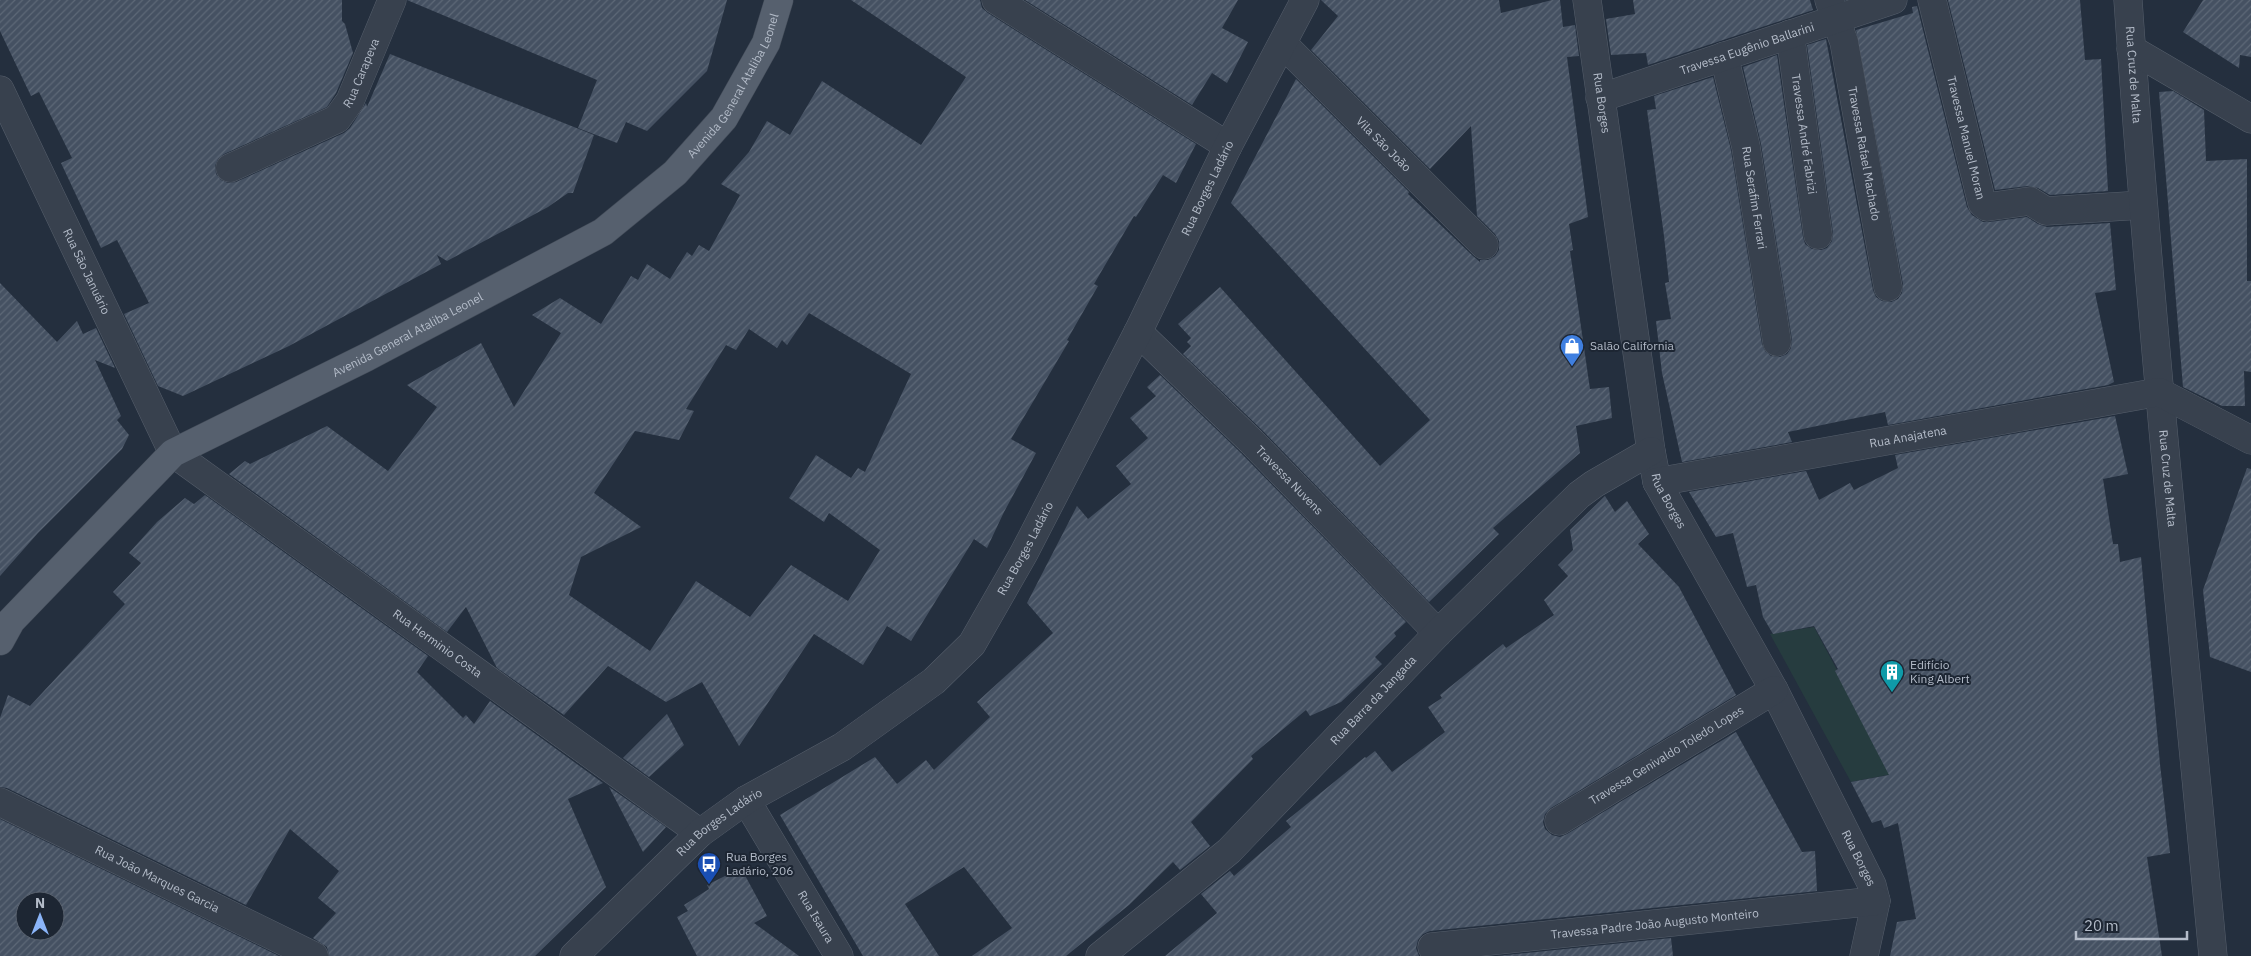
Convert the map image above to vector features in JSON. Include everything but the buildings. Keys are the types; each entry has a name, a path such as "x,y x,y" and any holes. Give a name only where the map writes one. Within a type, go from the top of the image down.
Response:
{"main road":[{"name":"Avenida General Ataliba Leonel","path":"0,641 11,621 173,453 368,357 603,232 675,173 724,118 766,42 779,0"}],"street":[{"name":"Rua Carapeva","path":"230,168 337,118 350,101 392,0"},
{"path":"996,0 1228,146"},
{"name":"Rua Borges Ladário","path":"574,956 700,833 746,800 842,747 934,681 972,644 1024,553 1138,332 1228,146 1305,0"},
{"name":"Rua Borges","path":"1586,0 1657,482 1774,690 1872,885 1876,901 1864,956"},
{"name":"Travessa Eugênio Ballarini","path":"1600,98 1790,34 1832,10 1894,0"},
{"name":"Travessa Manuel Moran","path":"1932,0 1982,202 1987,207 2030,201 2046,210 2143,205"},
{"name":"Rua Cruz de Malta","path":"2128,0 2159,392 2213,956"},
{"name":"Travessa Rafael Machado","path":"1832,10 1844,42 1888,287"},
{"name":"Travessa André Fabrizi","path":"1790,34 1818,235"},
{"name":"Vila São João","path":"1282,44 1484,245"},
{"path":"2132,49 2251,119"},
{"name":"Rua Serafim Ferrari","path":"1724,56 1746,147 1777,342"},
{"name":"Rua São Januário","path":"0,90 173,453"},
{"name":"Travessa Nuvens","path":"1138,332 1252,442 1438,633"},
{"path":"2159,392 2251,440"},
{"name":"Rua Anajatena","path":"1657,482 2159,392"},
{"name":"Rua Barra da Jangada","path":"1100,956 1229,850 1438,633 1579,495 1594,484 1651,451"},
{"name":"Rua Herminio Costa","path":"173,453 700,833"},
{"name":"Travessa Genivaldo Toledo Lopes","path":"1559,822 1774,690"},
{"name":"Rua Isaura","path":"746,800 839,956"},
{"name":"Rua João Marques Garcia","path":"0,802 314,956"},
{"name":"Travessa Padre João Augusto Monteiro","path":"1432,947 1876,901"}],"green space":[{"path":"1814,627 1837,670 1835,671 1892,774 1851,782 1770,634"}],"place":[{"name":"Salão California","path":"1572,367"},
{"name":"Edifício King Albert","path":"1892,693"},
{"name":"Rua Borges Ladário, 206","path":"709,885"}]}
